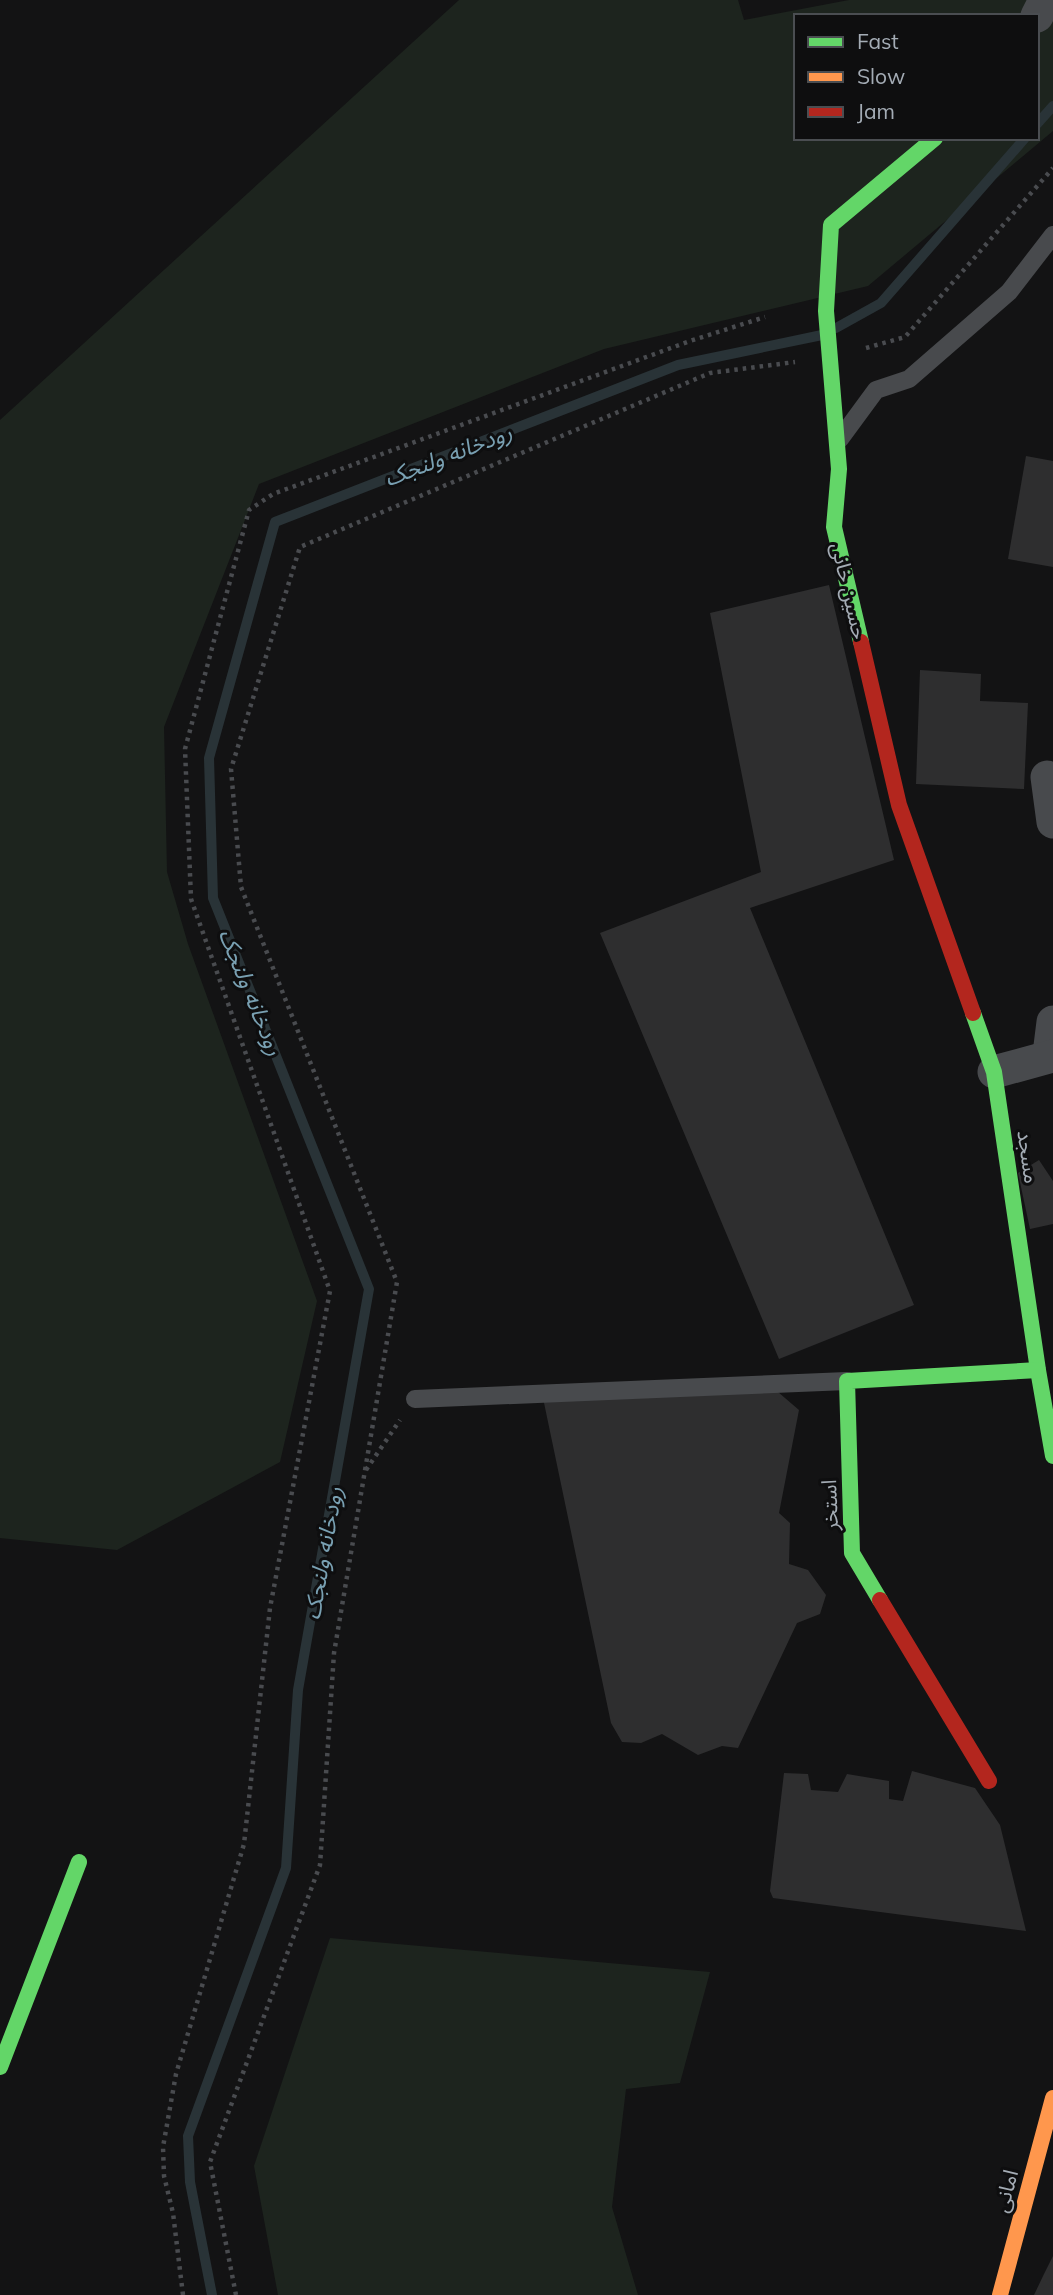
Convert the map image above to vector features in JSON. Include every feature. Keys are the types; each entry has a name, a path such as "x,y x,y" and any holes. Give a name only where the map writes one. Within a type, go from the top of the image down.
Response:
{"street":[{"name":"حسین خانی","path":"933,140 831,225 826,312 838,442 839,469 834,527 899,806 995,1072"},
{"path":"1047,777 1053,822"},
{"path":"995,1072 1052,1044"},
{"name":"مسجد","path":"995,1072 1053,1456"},
{"path":"847,1381 1038,1370"},
{"name":"استخر","path":"847,1381 852,1553 989,1781"},
{"path":"0,2067 79,1862"},
{"name":"امانی","path":"1000,2295 1046,2150 1053,2098"}],"lane":[{"path":"838,442 876,390 909,379 1009,292 1053,236"},
{"path":"415,1399 847,1381"}],"path":[{"path":"236,2295 211,2162 320,1865 334,1653 397,1282 242,887 231,769 300,547 710,373 905,337 1053,168"},
{"path":"183,2295 173,2213 164,2176 163,2147 176,2074 244,1844 270,1608 330,1291 191,898 185,750 249,510 273,494 690,341 765,317"},
{"path":"365,1472 415,1399"}],"shaded area":[{"path":"459,0 738,0 744,20 849,0 1053,0 1053,131 868,286 604,349 259,484 164,727 167,872 188,944 317,1301 280,1462 117,1550 0,1538 0,420"},
{"path":"330,1938 710,1972 680,2083 626,2089 612,2207 638,2295 278,2295 254,2166"}],"building":[{"path":"1026,456 1053,461 1053,567 1008,559"},
{"path":"829,585 894,860 750,908 914,1305 779,1359 600,933 761,872 710,613"},
{"path":"920,670 981,674 980,701 1028,703 1024,789 916,784"},
{"path":"1039,1160 1053,1181 1053,1224 1030,1229 1018,1173"},
{"path":"778,1392 799,1410 779,1513 790,1523 789,1564 808,1570 826,1595 820,1614 797,1623 738,1748 722,1746 698,1755 662,1734 641,1743 622,1742 611,1723 543,1398"},
{"path":"912,1771 975,1788 1000,1825 1026,1931 773,1898 770,1891 784,1773 808,1774 811,1790 838,1792 847,1774 889,1781 889,1799 903,1801"},
{"path":"1053,2256 1053,2295 1034,2295 1044,2274"}],"waterway":[{"name":"رودخانه ولنجک","path":"1039,122 1053,106"},
{"name":"رودخانه ولنجک","path":"836,328 881,303 1023,140"},
{"name":"رودخانه ولنجک","path":"212,2295 190,2182 188,2136 286,1868 298,1690 369,1289 213,898 209,758 275,522 678,365 822,335"}],"traffic: fast":[{"path":"861,642 834,527 839,469 826,311 831,225 933,140"},
{"path":"973,1013 994,1072 1053,1456"},
{"path":"880,1600 852,1553 847,1381 1038,1370"},
{"path":"0,2067 79,1862"}],"traffic: slow":[{"path":"1000,2295 1053,2098"}],"traffic: jam":[{"path":"861,642 899,805 973,1013"},
{"path":"880,1600 989,1781"}]}
